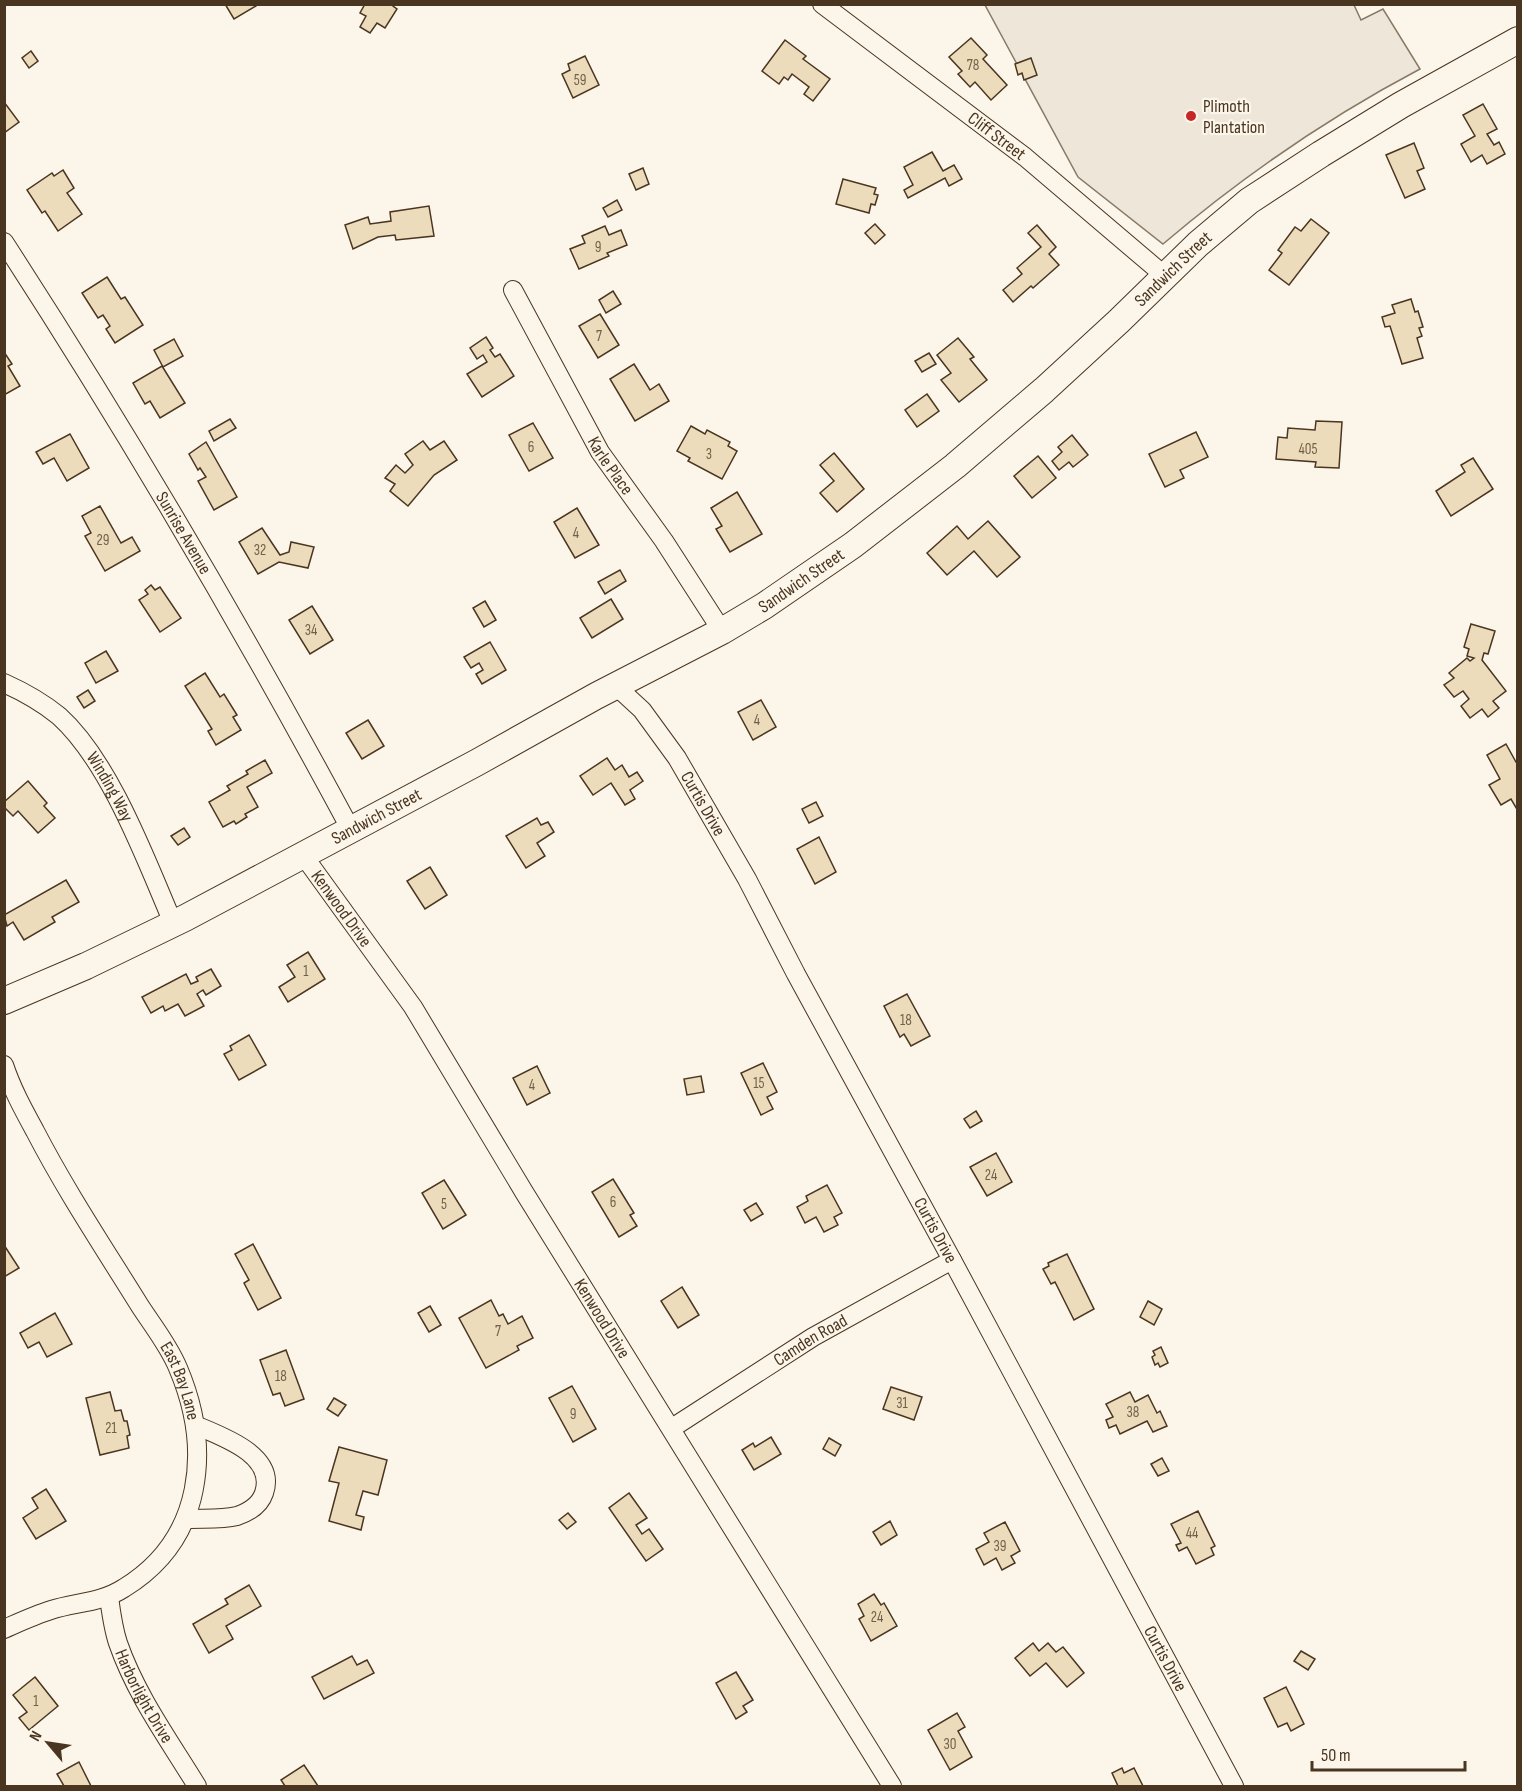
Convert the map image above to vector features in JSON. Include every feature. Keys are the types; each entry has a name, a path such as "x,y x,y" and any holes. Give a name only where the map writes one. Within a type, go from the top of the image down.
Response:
{"street":[{"name":"Cliff Street","path":"822,4 1025,157 1165,276"},
{"name":"Sandwich Street","path":"4,1001 86,966 351,830 476,764 596,696 722,631 784,592 853,545 955,466 1069,367 1215,229 1265,190 1401,105 1518,40"},
{"name":"Sunrise Avenue","path":"4,242 64,334 197,553 271,682 351,830"},
{"name":"Karle Place","path":"513,290 600,452 664,541 722,631"},
{"name":"Winding Way","path":"4,683 33,697 59,717 85,746 122,811 150,869 172,923"},
{"name":"Curtis Drive","path":"617,687 642,710 678,758 747,879 1234,1786"},
{"name":"Kenwood Drive","path":"303,855 413,1007 892,1786"},
{"name":"East Bay Lane","path":"4,1065 10,1084 52,1165 178,1366 195,1425 198,1468 186,1519 175,1539 155,1564 133,1582 109,1597 52,1610 4,1629"},
{"name":"Camden Road","path":"672,1428 813,1337 952,1260"},
{"path":"186,1519 228,1518 243,1514 261,1500 266,1486 265,1469 254,1457 230,1441 195,1425"},
{"name":"Harborlight Drive","path":"109,1597 118,1641 128,1669 157,1721 198,1786"}],"shaded area":[{"name":"Plimoth Plantation","path":"985,5 1354,5 1361,20 1383,9 1420,69 1352,107 1287,149 1163,244 1078,177"}],"building":[{"path":"225,4 255,4 256,6 234,19"},
{"path":"365,4 393,4 397,9 385,28 377,23 370,33 360,27 366,16 360,13"},
{"path":"971,38 987,55 983,59 1007,85 991,100 975,82 970,87 958,74 962,71 949,57"},
{"path":"785,40 806,56 803,59 830,79 813,101 804,94 809,87 792,74 788,80 784,77 779,84 762,71"},
{"path":"31,51 38,61 29,68 22,58"},
{"path":"585,56 599,85 573,98 562,74 570,70 568,64"},
{"path":"1031,58 1037,75 1024,80 1022,73 1018,75 1015,64"},
{"path":"4,102 19,122 4,133"},
{"path":"1483,104 1497,129 1487,134 1494,145 1499,142 1505,154 1487,164 1482,155 1471,162 1461,144 1475,136 1463,115"},
{"path":"1414,143 1424,168 1417,171 1425,189 1405,198 1386,155"},
{"path":"932,152 943,171 954,165 962,179 949,186 945,178 908,198 904,190 913,185 904,167"},
{"path":"643,168 649,184 636,190 629,174"},
{"path":"63,170 74,188 67,193 82,214 58,231 45,211 42,213 27,190 52,173 54,176"},
{"path":"843,179 876,188 874,194 878,195 875,205 871,204 869,213 836,204"},
{"path":"617,200 622,210 608,217 603,208"},
{"path":"429,206 434,236 396,240 395,235 378,237 353,249 345,225 368,217 370,224 391,221 390,212"},
{"path":"1311,219 1329,233 1289,285 1269,270 1282,253 1278,250 1295,227 1301,231"},
{"path":"875,224 885,235 875,244 865,233"},
{"path":"1037,225 1056,247 1049,254 1059,265 1013,302 1003,290 1022,274 1017,268 1041,247 1028,233"},
{"path":"605,226 609,235 621,230 627,245 579,269 570,249 585,243 582,236"},
{"path":"107,277 121,299 125,297 143,325 115,343 106,329 110,326 103,315 98,318 82,293"},
{"path":"613,291 621,304 606,313 599,300"},
{"path":"1411,299 1423,327 1419,328 1422,336 1417,338 1423,358 1402,364 1390,326 1385,327 1382,317 1395,313 1392,305"},
{"path":"600,314 619,345 598,358 579,326"},
{"path":"486,337 493,348 490,350 495,357 500,354 514,376 482,397 467,374 487,362 483,355 477,359 470,348"},
{"path":"958,338 974,357 970,359 987,380 959,402 941,380 951,373 937,355"},
{"path":"174,339 183,356 163,367 154,350"},
{"path":"4,352 12,364 8,366 20,386 4,395"},
{"path":"929,353 936,364 922,372 915,361"},
{"path":"634,364 650,390 659,384 669,401 635,421 610,379"},
{"path":"162,366 185,403 160,418 150,401 145,404 133,383"},
{"path":"927,394 939,411 917,427 905,410"},
{"path":"230,419 236,428 214,441 209,431"},
{"path":"1316,421 1342,422 1339,468 1315,467 1316,462 1276,459 1278,437 1287,438 1288,428 1315,430"},
{"path":"533,423 553,458 529,471 509,435"},
{"path":"691,426 705,434 707,430 730,442 728,446 737,451 722,479 688,461 690,458 677,451"},
{"path":"1196,432 1208,457 1180,470 1184,478 1165,487 1149,454"},
{"path":"70,434 89,468 67,481 54,458 43,464 36,452"},
{"path":"1072,435 1088,455 1073,467 1069,462 1059,470 1052,461 1062,452 1058,447"},
{"path":"423,441 430,450 444,441 457,460 434,475 408,506 390,491 395,484 385,478 396,465 405,473 413,465 405,454"},
{"path":"206,442 237,497 214,510 198,481 206,477 200,468 198,470 189,454"},
{"path":"834,453 864,489 837,512 820,493 834,481 820,465"},
{"path":"1038,456 1056,478 1032,498 1014,476"},
{"path":"1473,458 1493,489 1451,516 1436,491 1465,472 1461,465"},
{"path":"737,492 762,534 730,552 716,529 722,526 711,508"},
{"path":"100,506 121,543 132,537 140,551 105,571 85,536 91,533 82,516"},
{"path":"577,508 599,545 575,558 554,522"},
{"path":"988,521 1020,557 997,577 974,551 947,575 927,553 957,526 968,539"},
{"path":"262,528 280,555 289,552 291,542 314,547 308,568 279,562 258,574 239,542"},
{"path":"620,570 626,581 605,594 598,582"},
{"path":"151,585 155,590 160,587 181,618 160,632 139,600 148,594 145,590"},
{"path":"611,599 623,619 592,638 580,618"},
{"path":"485,601 496,620 484,627 473,608"},
{"path":"312,606 333,640 310,654 289,620"},
{"path":"1471,624 1495,631 1488,654 1484,653 1482,660 1506,691 1493,701 1499,708 1488,717 1482,709 1470,718 1461,706 1469,699 1463,691 1454,697 1444,685 1454,678 1449,673 1467,658 1470,661 1474,658 1467,656 1469,649 1464,647"},
{"path":"490,642 506,670 482,684 476,674 483,670 479,663 471,668 464,657"},
{"path":"106,651 118,671 96,683 85,663"},
{"path":"205,673 220,697 224,694 237,715 233,717 241,730 216,745 208,731 212,729 185,686"},
{"path":"88,690 95,701 84,708 77,697"},
{"path":"761,700 776,727 753,740 738,712"},
{"path":"368,720 384,746 362,759 346,733"},
{"path":"1506,744 1516,762 1518,761 1518,811 1511,799 1501,805 1489,785 1500,779 1487,755"},
{"path":"607,758 615,770 622,765 629,777 637,772 643,781 630,790 635,799 625,805 611,783 593,795 580,776"},
{"path":"265,760 272,773 247,787 258,807 245,814 247,817 236,824 234,821 223,827 209,802 230,790 227,786 248,774 246,771"},
{"path":"28,781 47,803 44,806 55,818 38,833 18,811 13,816 4,807 4,802"},
{"path":"816,802 823,816 809,823 802,809"},
{"path":"537,818 541,825 548,822 554,832 537,843 545,856 526,868 506,836"},
{"path":"184,828 190,837 178,845 171,836"},
{"path":"819,837 836,872 815,884 797,849"},
{"path":"430,867 447,895 425,909 407,881"},
{"path":"66,880 79,902 52,917 55,922 24,940 13,922 7,926 4,915"},
{"path":"308,952 325,979 288,1002 279,987 295,977 287,965"},
{"path":"211,969 221,986 206,995 203,990 197,994 204,1006 185,1016 178,1004 165,1011 163,1006 151,1013 142,997 186,974 191,984 198,981 196,977"},
{"path":"907,994 930,1036 911,1046 904,1034 900,1037 884,1006"},
{"path":"249,1035 266,1065 239,1080 224,1054 232,1050 230,1046"},
{"path":"763,1063 777,1092 767,1097 773,1109 761,1115 741,1073"},
{"path":"537,1066 550,1093 527,1105 513,1078"},
{"path":"701,1076 704,1092 687,1095 684,1079"},
{"path":"976,1111 982,1121 970,1128 964,1119"},
{"path":"996,1153 1012,1182 987,1196 970,1167"},
{"path":"613,1179 634,1213 630,1215 637,1226 619,1237 592,1192"},
{"path":"444,1180 466,1215 443,1229 422,1193"},
{"path":"827,1185 842,1213 834,1217 838,1225 824,1232 816,1217 805,1223 797,1207 808,1201 806,1196"},
{"path":"756,1203 763,1214 751,1221 744,1210"},
{"path":"253,1244 281,1298 258,1310 244,1283 249,1280 235,1254"},
{"path":"4,1245 19,1268 4,1277"},
{"path":"1067,1254 1094,1309 1074,1320 1055,1282 1051,1284 1043,1269 1049,1266 1048,1263"},
{"path":"682,1287 699,1315 678,1328 661,1301"},
{"path":"491,1300 499,1316 503,1314 508,1324 522,1316 533,1338 517,1346 519,1350 486,1368 459,1318"},
{"path":"1148,1301 1162,1309 1154,1325 1140,1317"},
{"path":"430,1306 441,1325 429,1332 418,1313"},
{"path":"55,1313 72,1344 47,1357 39,1342 28,1348 20,1333"},
{"path":"1161,1347 1168,1363 1160,1367 1158,1363 1155,1365 1152,1357 1155,1355 1153,1351"},
{"path":"286,1350 304,1399 285,1406 280,1393 273,1395 260,1360"},
{"path":"572,1386 596,1429 573,1442 549,1398"},
{"path":"891,1387 922,1397 914,1420 883,1409"},
{"path":"110,1392 115,1411 121,1410 124,1421 127,1421 130,1435 127,1436 129,1448 100,1455 86,1398"},
{"path":"1130,1392 1135,1402 1148,1395 1157,1413 1160,1411 1167,1426 1153,1432 1147,1421 1120,1434 1116,1425 1109,1428 1106,1420 1113,1417 1106,1404"},
{"path":"334,1398 346,1405 338,1416 327,1409"},
{"path":"771,1437 781,1454 754,1470 742,1450 753,1443 755,1447"},
{"path":"829,1438 841,1445 835,1456 823,1449"},
{"path":"339,1447 387,1460 378,1495 363,1491 356,1515 364,1517 361,1530 329,1521 339,1483 329,1481"},
{"path":"1162,1458 1169,1471 1158,1476 1151,1464"},
{"path":"46,1489 66,1521 36,1539 23,1518 38,1508 32,1498"},
{"path":"629,1493 647,1518 636,1525 642,1534 649,1529 663,1549 646,1561 609,1508"},
{"path":"1198,1511 1215,1546 1211,1548 1214,1555 1196,1564 1187,1547 1179,1551 1176,1545 1181,1543 1171,1524"},
{"path":"568,1513 576,1522 567,1529 559,1520"},
{"path":"890,1521 897,1535 881,1545 873,1532"},
{"path":"1005,1522 1020,1551 1011,1556 1015,1563 1002,1570 996,1558 984,1565 976,1549 989,1542 984,1533"},
{"path":"249,1585 261,1606 226,1626 233,1639 209,1653 193,1624 228,1604 225,1599"},
{"path":"874,1594 881,1605 884,1603 897,1626 871,1641 859,1619 864,1616 858,1604"},
{"path":"1033,1643 1039,1651 1048,1643 1056,1652 1063,1647 1084,1673 1067,1687 1046,1663 1030,1676 1015,1658"},
{"path":"1301,1651 1315,1659 1308,1670 1294,1661"},
{"path":"352,1656 357,1665 367,1660 374,1673 324,1699 312,1677"},
{"path":"736,1672 753,1700 743,1706 747,1712 736,1719 716,1683"},
{"path":"35,1677 58,1706 29,1730 19,1718 27,1712 13,1695"},
{"path":"1286,1687 1304,1724 1291,1731 1287,1723 1278,1727 1264,1698"},
{"path":"957,1713 965,1727 958,1731 972,1757 950,1770 928,1730"},
{"path":"79,1762 91,1786 64,1786 57,1774"},
{"path":"304,1765 318,1786 285,1786 281,1780"},
{"path":"1122,1768 1124,1773 1134,1768 1143,1786 1118,1786 1112,1773"}],"place":[{"name":"Plimoth Plantation","path":"1191,116"}]}
